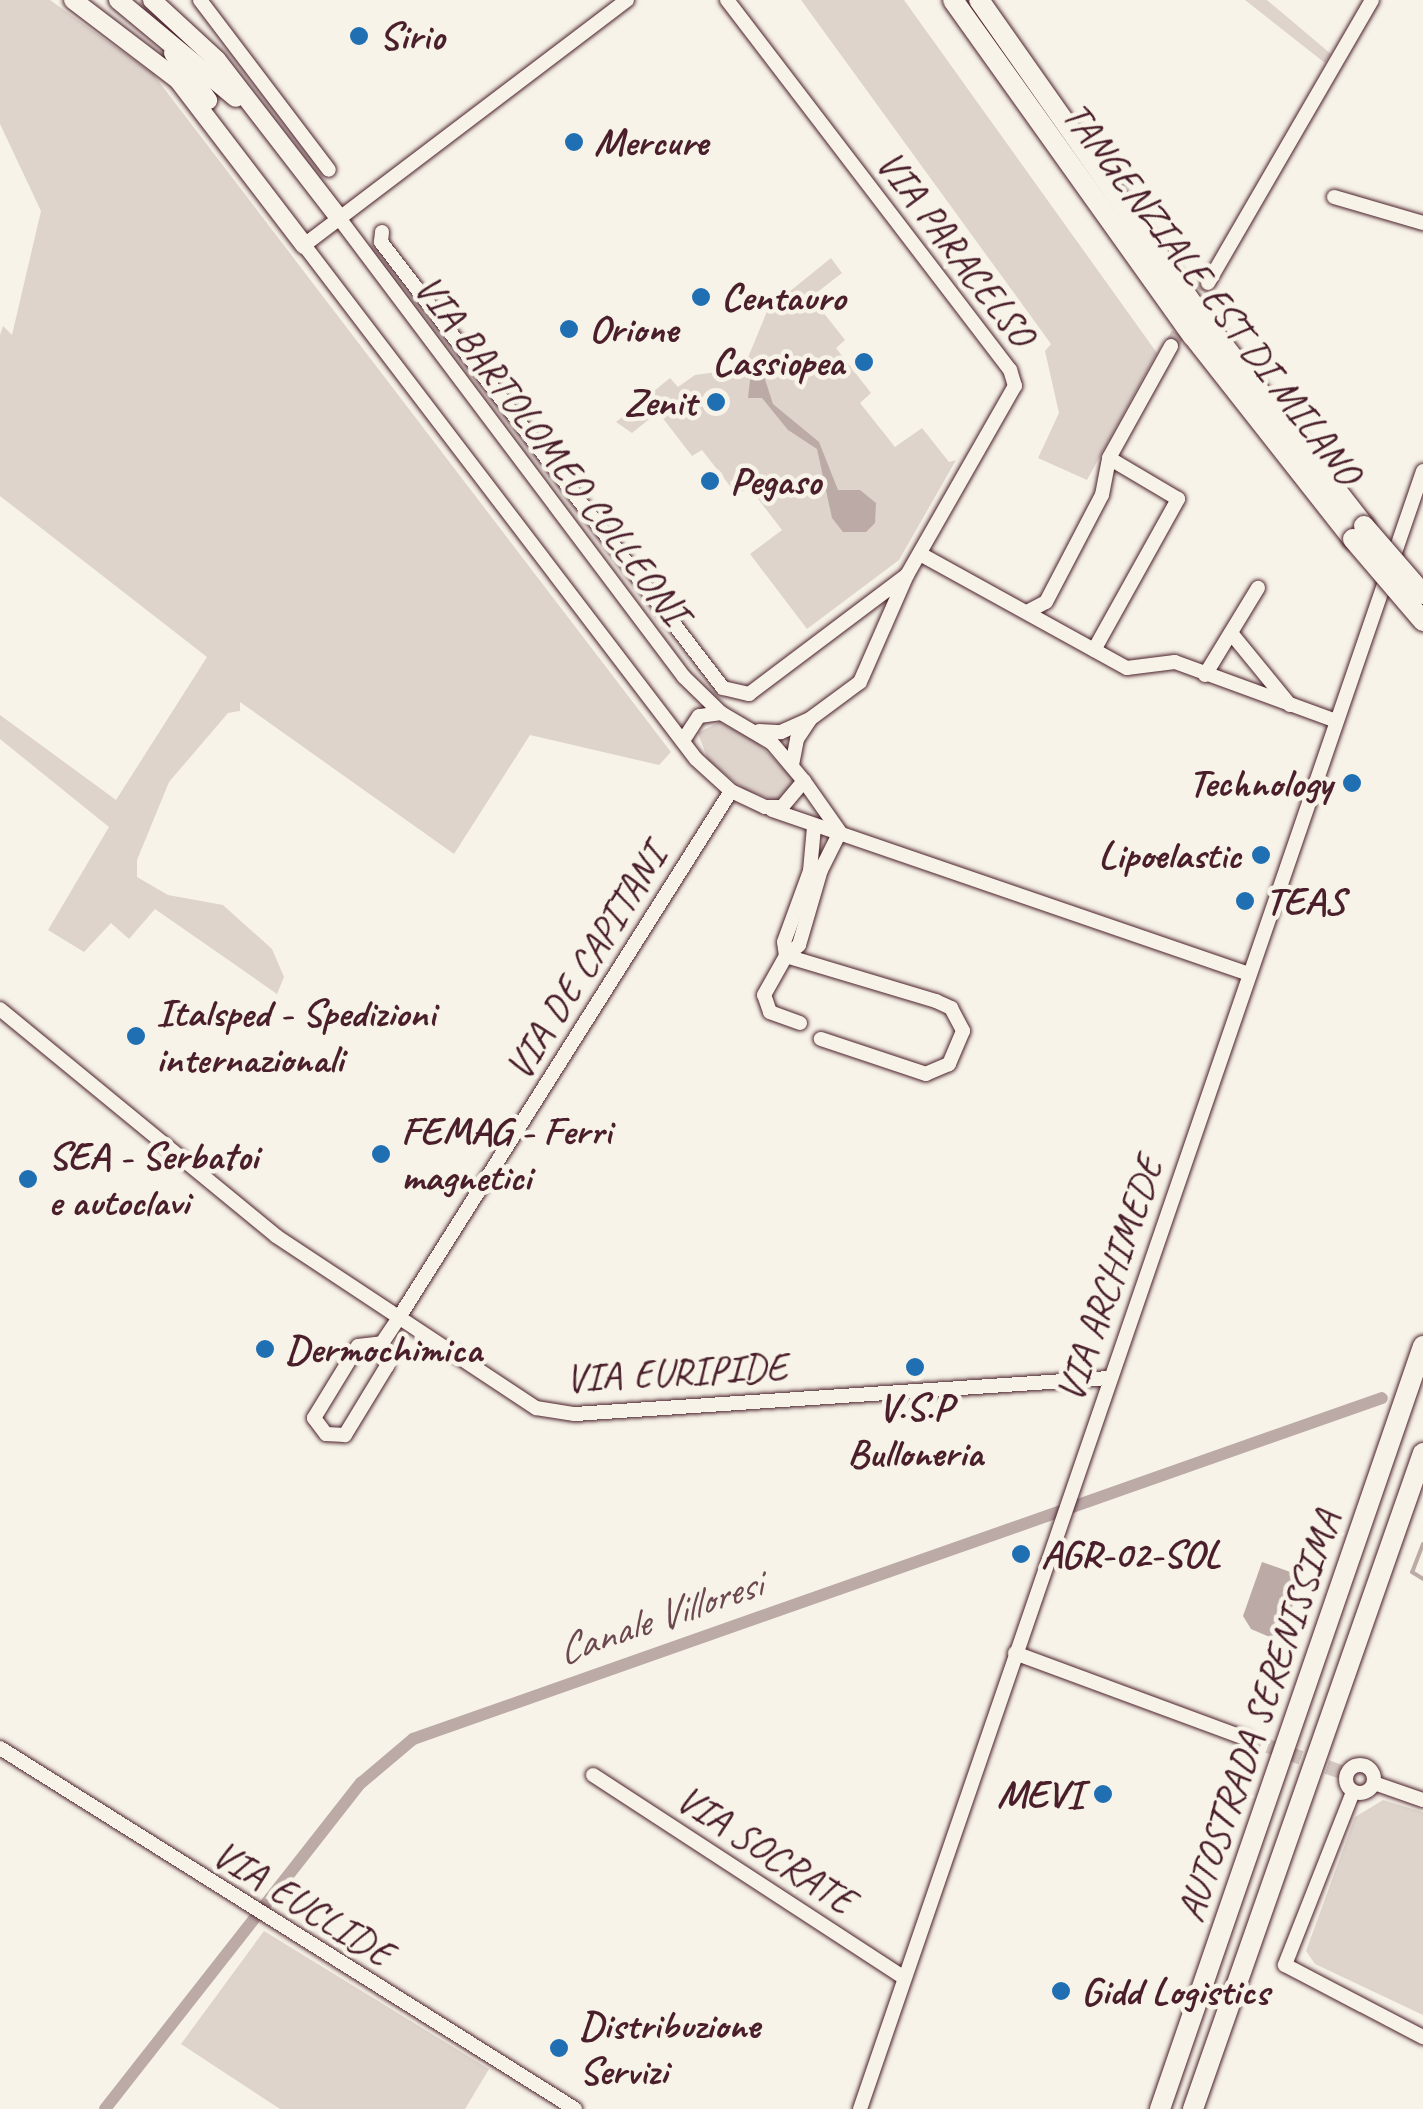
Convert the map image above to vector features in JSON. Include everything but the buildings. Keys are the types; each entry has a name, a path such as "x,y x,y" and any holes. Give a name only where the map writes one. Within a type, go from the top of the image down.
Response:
{"highway":[{"name":"TANGENZIALE EST DI MILANO","path":"953,0 1192,336 1359,532 1423,594"},
{"name":"TANGENZIALE EST DI MILANO","path":"979,0 1423,621"},
{"name":"AUTOSTRADA SERENISSIMA","path":"1160,2109 1423,1346"},
{"name":"AUTOSTRADA SERENISSIMA","path":"1194,2109 1423,1454"}],"main road":[{"path":"73,0 162,64 220,128 304,245"},
{"path":"118,0 260,117"},
{"path":"152,0 217,60 339,218"},
{"path":"142,20 198,84 220,128"}],"street":[{"path":"200,0 328,170"},
{"path":"304,245 626,0"},
{"name":"VIA PARACELSO","path":"727,0 1010,370 1016,386 922,556 907,575 737,696"},
{"path":"1208,283 1372,0"},
{"path":"1334,196 1423,223"},
{"name":"VIA BARTOLOMEO COLLEONI","path":"339,218 684,678 721,714 755,730 792,766 840,832"},
{"name":"VIA BARTOLOMEO COLLEONI","path":"382,232 393,257 722,688 737,696"},
{"name":"VIA BARTOLOMEO COLLEONI","path":"304,245 683,741 731,791 765,807"},
{"path":"1027,612 1046,602 1064,569 1102,495 1109,458 1171,346"},
{"path":"1094,650 1178,498 1109,458"},
{"name":"VIA ARCHIMEDE","path":"860,2109 1423,471"},
{"path":"922,556 1126,668 1174,662 1336,721"},
{"path":"755,730 780,732 810,719 866,673 907,575"},
{"path":"1205,675 1258,588"},
{"path":"1230,632 1290,705"},
{"path":"683,741 700,716 721,714"},
{"path":"792,766 797,740 810,719"},
{"path":"765,807 782,808 804,781"},
{"name":"VIA DE CAPITANI","path":"382,1343 731,791"},
{"path":"765,807 1248,974"},
{"path":"786,956 784,942 810,871 814,827"},
{"path":"800,1023 770,1012 764,995 786,956 799,945 821,870 840,832"},
{"path":"786,956 936,1001 950,1008 963,1031 949,1064 926,1074 821,1039"},
{"name":"VIA EURIPIDE","path":"0,1009 276,1236 536,1408 576,1414 1109,1378"},
{"path":"382,1343 387,1366 353,1422 344,1435 326,1434 314,1418 358,1346 382,1343"},
{"path":"1014,1653 1248,1738"},
{"name":"VIA EUCLIDE","path":"0,1748 246,1908 575,2109"},
{"path":"1423,1800 1374,1783 1367,1766 1353,1766 1346,1778 1352,1792 1286,1965 1423,2037"},
{"name":"VIA SOCRATE","path":"593,1775 904,1978"},
{"path":"1352,1792 1366,1793 1374,1783"}],"shaded area":[{"path":"0,0 50,0 153,74 671,752 659,765 530,735 454,854 240,702 240,711 228,713 169,782 137,860 137,877 168,895 223,905 272,949 284,977 277,994 155,909 129,939 111,923 84,952 48,930 109,827 0,739 0,715 116,800 207,657 0,496 0,335 3,326 12,335 41,211 0,124"},
{"path":"801,0 904,0 1157,353 1087,480 1038,458 1059,413 1045,351 1051,344"},
{"path":"1245,0 1267,0 1331,54 1325,63"},
{"path":"831,258 842,273 811,297 845,340 836,348 871,393 860,403 895,447 922,428 949,462 956,460 899,560 807,629 750,554 782,530 749,487 737,495 702,450 692,456 658,412 632,433 616,422 670,378 678,387 695,375 732,370 747,360 768,309"},
{"path":"764,376 773,404 819,442 838,490 860,490 876,503 875,523 866,532 843,532 832,518 817,449 788,430 762,398 748,398 750,380"},
{"path":"719,722 757,742 794,779 794,789 781,802 745,790 708,760 698,733"},
{"path":"1262,1562 1299,1575 1289,1622 1272,1638 1251,1629 1243,1616"},
{"path":"1383,1800 1423,1812 1423,2015 1315,1964 1306,1951 1355,1817"},
{"path":"264,1931 489,2069 465,2109 280,2109 181,2044"}],"waterway":[{"name":"Canale Villoresi","path":"105,2109 361,1783 413,1739 1382,1398"},
{"path":"1423,1544 1412,1572 1423,1579"}],"tunnel":[{"path":"1171,346 1208,283"},
{"path":"1248,1739 1347,1774"}],"place":[{"name":"Sirio","path":"359,36"},
{"name":"Mercure","path":"574,142"},
{"name":"Centauro","path":"701,297"},
{"name":"Orione","path":"569,329"},
{"name":"Cassiopea","path":"864,362"},
{"name":"Zenit","path":"716,402"},
{"name":"Pegaso","path":"710,481"},
{"name":"Technology","path":"1352,783"},
{"name":"Lipoelastic","path":"1261,855"},
{"name":"TEAS","path":"1245,901"},
{"name":"Italsped - Spedizioni internazionali","path":"136,1036"},
{"name":"FEMAG - Ferri magnetici","path":"381,1154"},
{"name":"SEA - Serbatoi e autoclavi","path":"28,1179"},
{"name":"Dermochimica","path":"265,1349"},
{"name":"V.S.P Bulloneria","path":"915,1367"},
{"name":"AGR-02-SOL","path":"1021,1554"},
{"name":"MEVI","path":"1103,1794"},
{"name":"Gidd Logistics","path":"1061,1991"},
{"name":"Distribuzione Servizi","path":"559,2048"}]}
